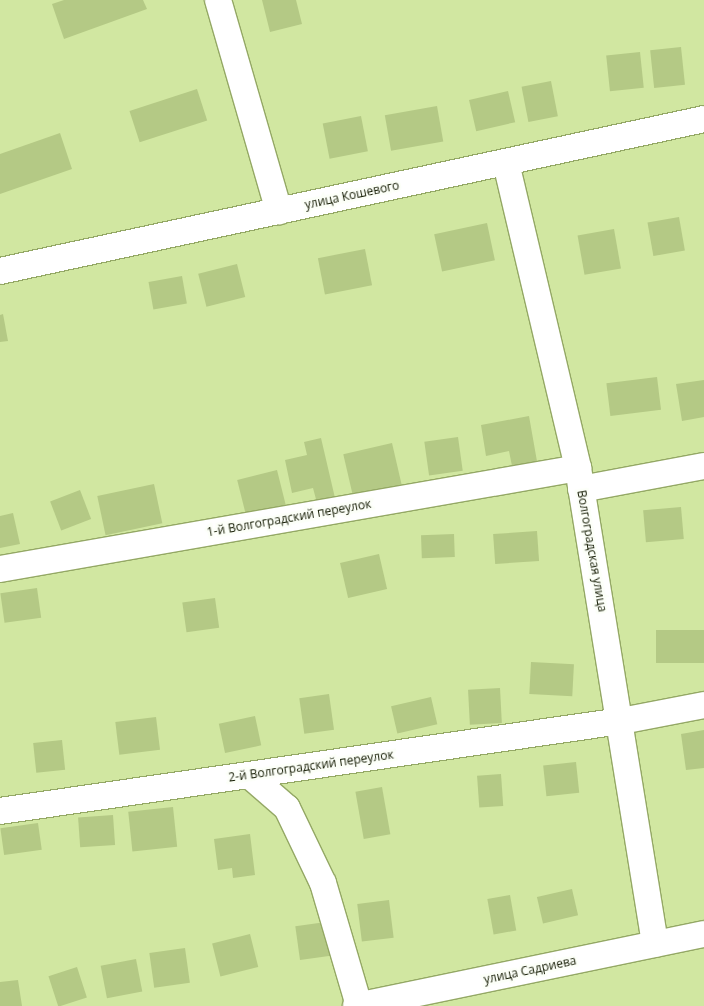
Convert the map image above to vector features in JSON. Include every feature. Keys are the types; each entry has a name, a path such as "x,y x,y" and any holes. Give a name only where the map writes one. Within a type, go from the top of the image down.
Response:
{"street":[{"path":"218,0 279,211"},
{"name":"улица Кошевого","path":"0,271 704,119"},
{"name":"Волгоградская улица","path":"506,163 580,478 622,721 655,944"},
{"name":"1-й Волгоградский переулок","path":"0,569 580,478 704,466"},
{"name":"2-й Волгоградский переулок","path":"0,811 622,721 704,705"},
{"path":"249,775 291,817 323,883 358,1006"},
{"name":"улица Садриева","path":"358,1006 704,934"}],"building":[{"path":"64,0 143,0 147,9 64,39 52,4"},
{"path":"262,0 296,0 302,24 270,32"},
{"path":"681,47 685,85 654,88 650,50"},
{"path":"640,52 644,88 610,91 606,56"},
{"path":"551,81 558,116 528,122 522,87"},
{"path":"197,89 207,120 140,142 129,111"},
{"path":"508,91 515,122 476,131 469,100"},
{"path":"437,106 443,141 391,151 385,115"},
{"path":"361,116 368,151 330,159 323,123"},
{"path":"60,133 72,169 0,194 0,154"},
{"path":"679,217 685,250 653,256 647,223"},
{"path":"487,223 495,260 442,271 434,234"},
{"path":"614,229 621,268 585,275 578,235"},
{"path":"365,249 372,285 325,294 318,258"},
{"path":"237,264 245,297 206,307 198,274"},
{"path":"182,276 187,304 153,309 149,282"},
{"path":"3,314 8,341 0,342 0,315"},
{"path":"657,377 661,410 610,416 606,383"},
{"path":"704,380 704,417 682,421 676,384"},
{"path":"529,416 538,467 513,471 509,451 486,456 481,425"},
{"path":"458,437 463,471 429,475 424,442"},
{"path":"321,438 335,498 317,503 313,488 292,493 285,460 307,455 304,442"},
{"path":"392,443 402,486 353,497 343,454"},
{"path":"277,470 288,514 248,524 237,480"},
{"path":"154,484 162,523 106,535 97,496"},
{"path":"80,490 91,519 61,530 50,501"},
{"path":"681,507 684,539 646,542 643,510"},
{"path":"13,513 20,544 0,548 0,516"},
{"path":"537,531 539,561 495,564 493,534"},
{"path":"454,534 455,557 422,558 421,535"},
{"path":"379,554 387,589 348,598 340,563"},
{"path":"37,588 41,618 5,623 0,593"},
{"path":"215,598 219,628 186,632 182,603"},
{"path":"656,630 704,630 704,663 656,663"},
{"path":"531,662 574,664 572,696 529,694"},
{"path":"500,688 502,723 470,725 468,690"},
{"path":"329,694 334,730 304,734 299,698"},
{"path":"431,697 437,724 397,734 391,706"},
{"path":"255,716 261,745 225,753 219,724"},
{"path":"156,717 160,750 119,755 115,722"},
{"path":"704,730 704,768 686,770 681,734"},
{"path":"62,740 65,770 36,773 33,743"},
{"path":"576,762 579,793 546,796 543,765"},
{"path":"501,774 503,806 479,808 477,776"},
{"path":"382,787 390,834 364,839 355,792"},
{"path":"173,807 177,847 132,851 128,812"},
{"path":"113,815 115,845 80,847 78,817"},
{"path":"38,823 42,850 4,855 0,828"},
{"path":"250,834 255,875 233,878 232,868 218,870 214,839"},
{"path":"572,889 578,915 543,923 537,897"},
{"path":"510,895 516,930 494,934 487,899"},
{"path":"389,900 394,938 362,942 357,904"},
{"path":"326,922 331,956 300,960 295,926"},
{"path":"250,934 258,967 220,976 212,943"},
{"path":"185,948 190,983 154,988 149,953"},
{"path":"136,959 142,991 107,998 101,966"},
{"path":"77,967 87,997 58,1006 48,976"},
{"path":"18,980 22,1006 0,1006 0,982"}]}
